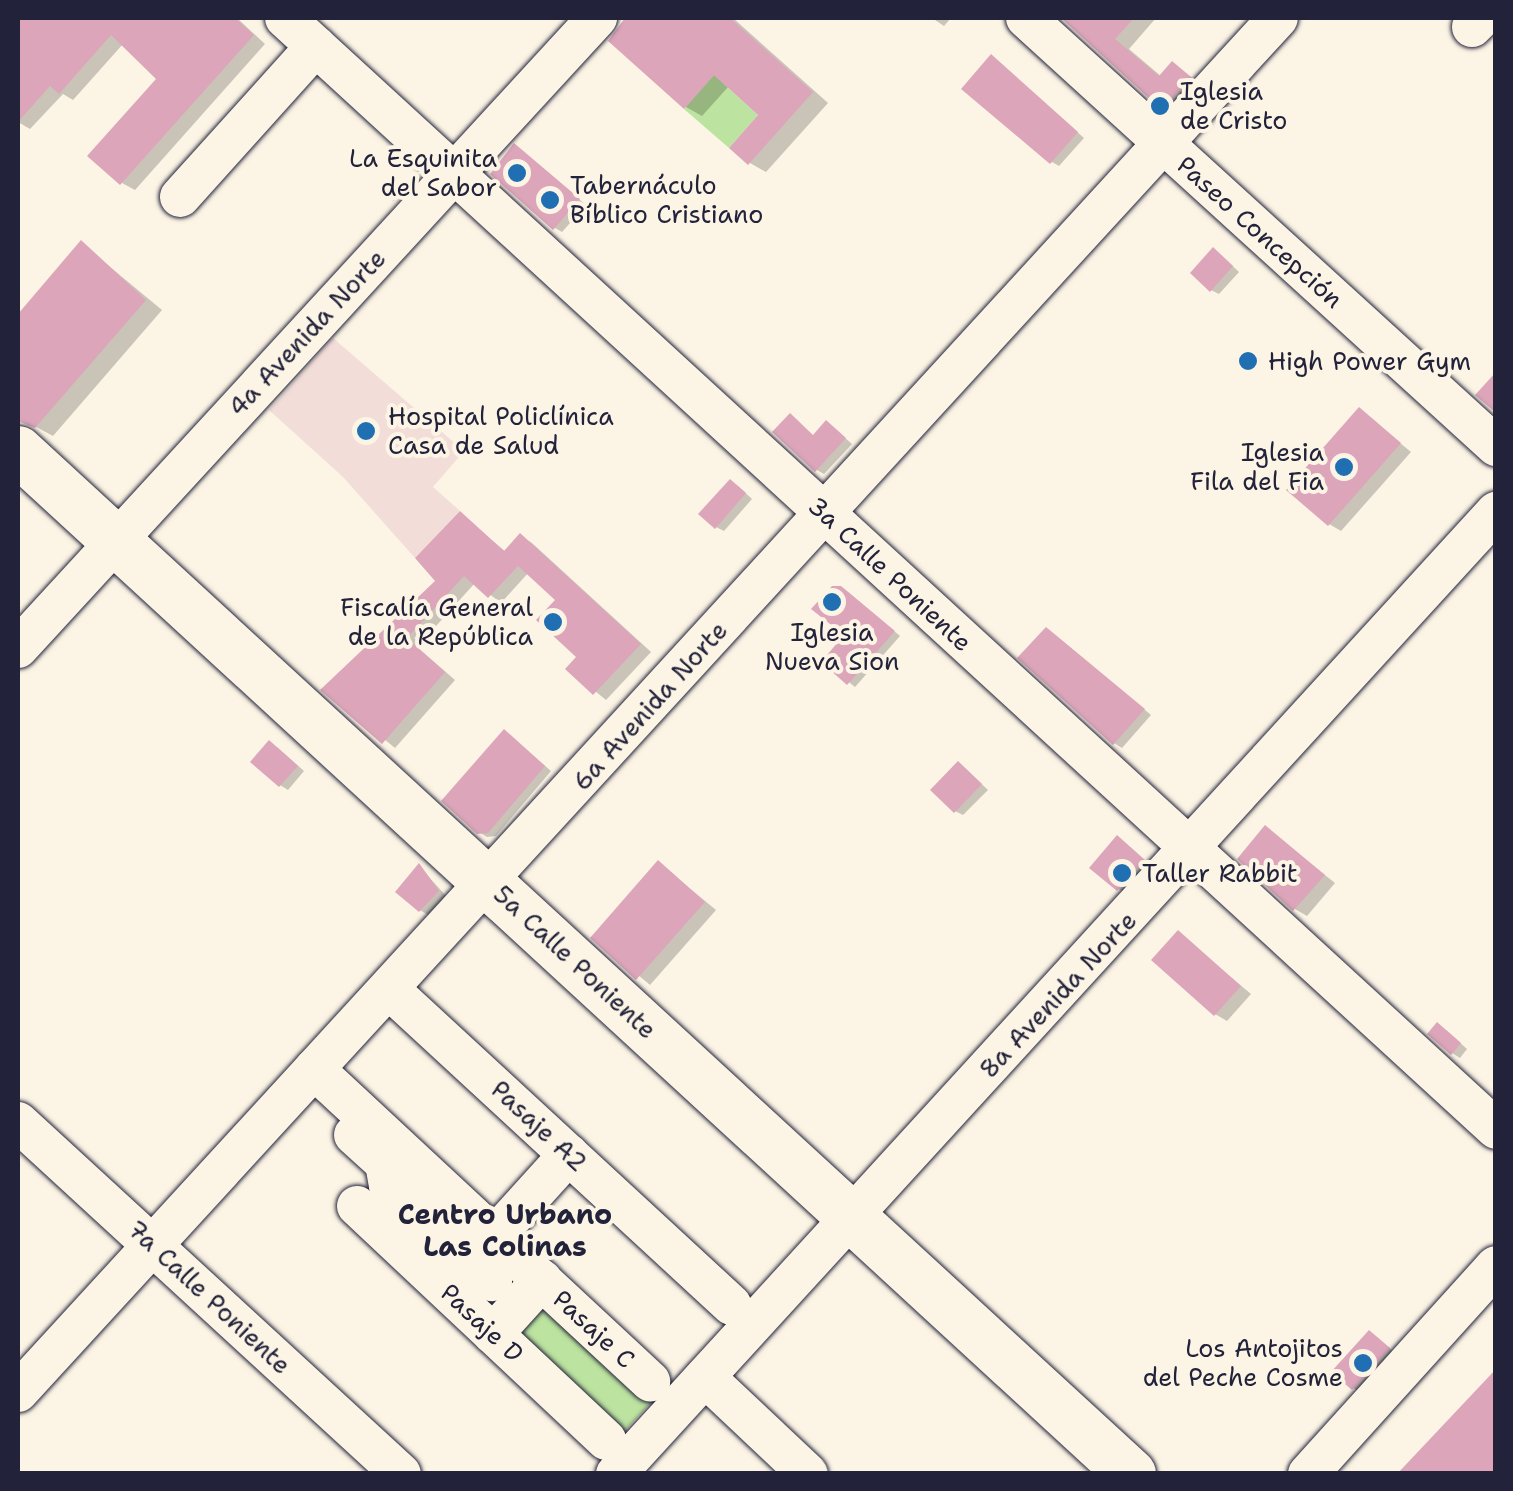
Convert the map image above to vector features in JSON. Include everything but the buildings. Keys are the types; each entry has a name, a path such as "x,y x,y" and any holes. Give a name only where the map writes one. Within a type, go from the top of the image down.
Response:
{"main road":[{"name":"5a Calle Poniente","path":"18,451 1132,1474"}],"street":[{"name":"3a Calle Poniente","path":"285,18 1496,1129"},
{"name":"4a Avenida Norte","path":"18,648 597,18"},
{"name":"Paseo Concepción","path":"1026,18 1496,446"},
{"name":"6a Avenida Norte","path":"18,1392 150,1242 488,883 1278,18"},
{"path":"180,197 316,46"},
{"name":"8a Avenida Norte","path":"611,1457 704,1378 1191,850 1496,512"},
{"name":"Pasaje A2","path":"389,989 732,1305"},
{"path":"306,1077 386,1163 389,1185 492,1281"},
{"name":"Pasaje C","path":"306,1077 495,1236 650,1381"},
{"name":"7a Calle Poniente","path":"18,1122 400,1474"},
{"path":"495,1236 569,1154"},
{"name":"Pasaje D","path":"357,1206 492,1334 611,1457"},
{"path":"1308,1474 1496,1266"},
{"path":"492,1334 542,1280"},
{"path":"704,1378 808,1474"}],"shaded area":[{"name":"Hospital Policlínica Casa de Salud","path":"333,338 464,451 433,487 460,511 415,558 343,477 269,410"}],"green space":[{"path":"714,75 758,115 729,148 684,109"},
{"path":"546,1290 658,1395 616,1440 504,1335"}],"place":[{"name":"Iglesia de Cristo","path":"1160,106"},
{"name":"La Esquinita del Sabor","path":"517,173"},
{"name":"Tabernáculo Bíblico Cristiano","path":"550,200"},
{"name":"High Power Gym","path":"1248,361"},
{"name":"Hospital Policlínica Casa de Salud","path":"366,431"},
{"name":"Iglesia Fila del Fia","path":"1344,467"},
{"name":"Iglesia Nueva Sion","path":"832,602"},
{"name":"Fiscalía General de la República","path":"553,622"},
{"name":"Taller Rabbit","path":"1122,873"},
{"name":"Los Antojitos del Peche Cosme","path":"1363,1363"}],"district":[{"name":"Centro Urbano Las Colinas","path":"505,1230"}]}
